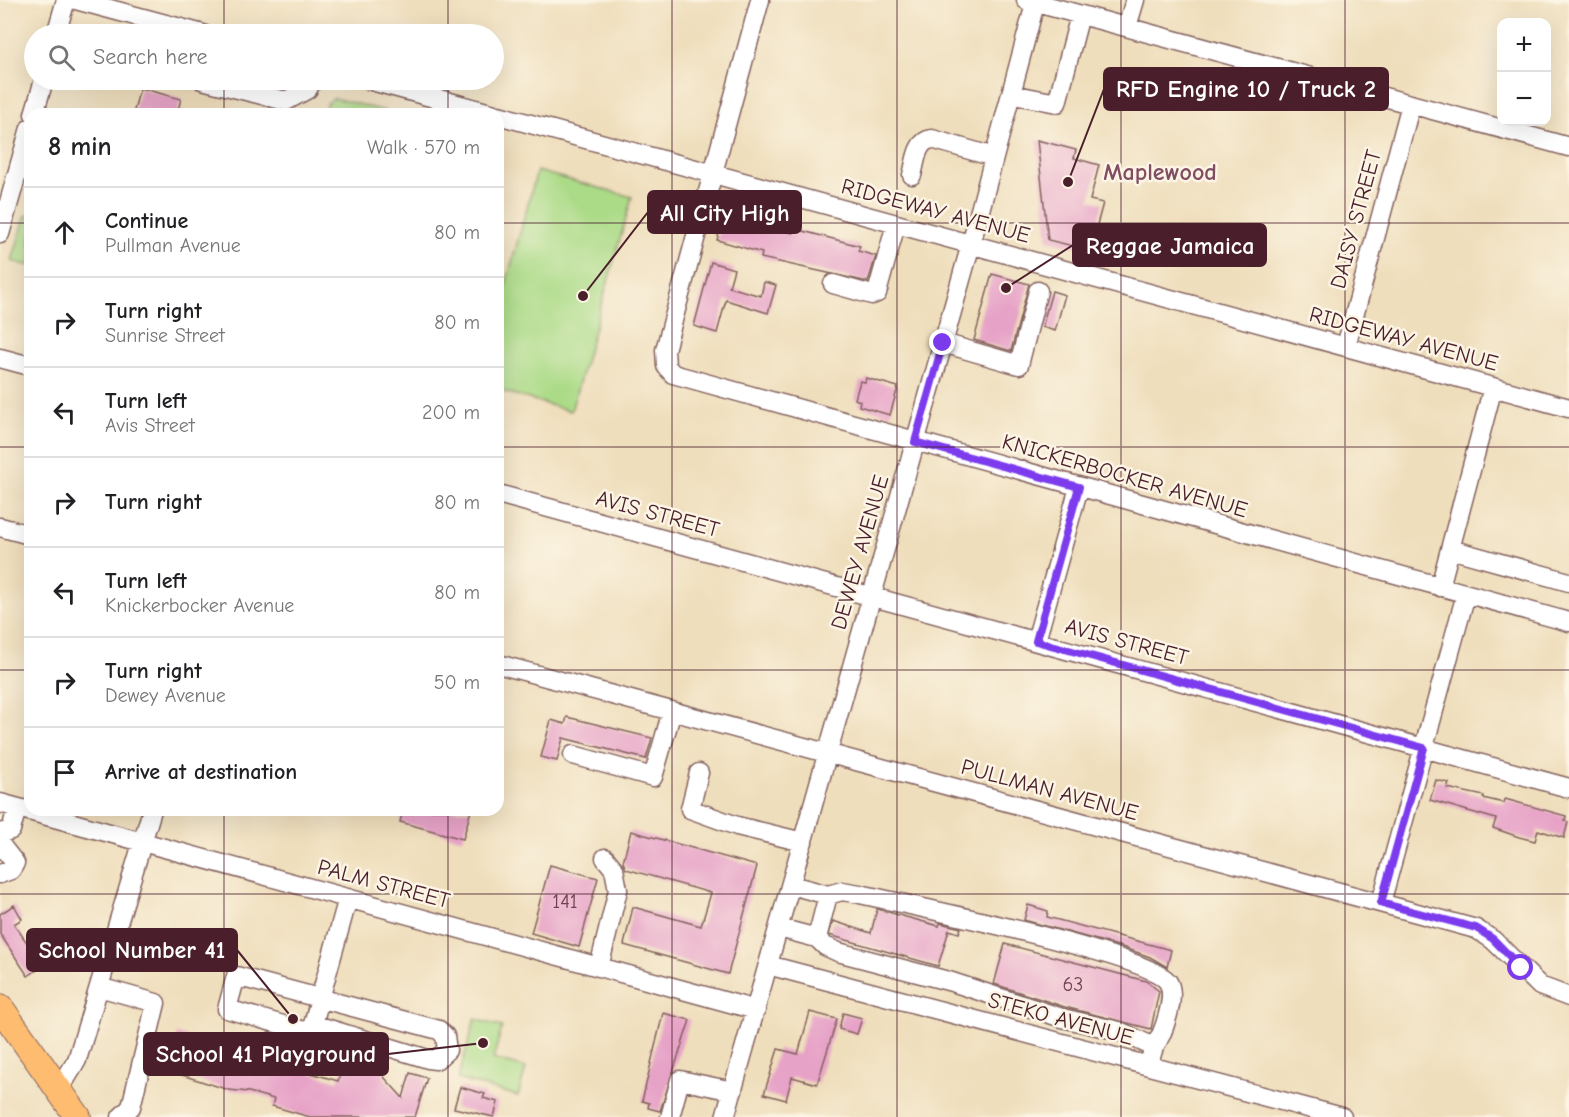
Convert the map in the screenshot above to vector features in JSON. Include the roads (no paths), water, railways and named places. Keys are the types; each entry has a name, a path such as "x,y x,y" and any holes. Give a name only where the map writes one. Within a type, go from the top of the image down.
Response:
{"highway":[{"path":"0,1007 78,1117"}],"street":[{"path":"59,24 66,0"},
{"path":"76,0 145,24"},
{"path":"713,174 760,0"},
{"path":"1127,27 1135,0"},
{"path":"1032,1 1569,147"},
{"name":"DEWEY AVENUE","path":"731,1116 733,1091 943,343 1011,94 1032,1"},
{"path":"1011,94 1057,103 1080,15"},
{"path":"36,108 41,90"},
{"path":"242,90 286,101 306,90"},
{"name":"RIDGEWAY AVENUE","path":"405,90 470,108"},
{"name":"DAISY STREET","path":"1346,346 1411,104"},
{"name":"RIDGEWAY AVENUE","path":"504,117 1569,408"},
{"path":"912,175 921,144 925,140 932,139 994,157"},
{"path":"0,234 6,186 24,142"},
{"name":"KNICKERBOCKER AVENUE","path":"713,174 665,350 665,361 669,370 678,376 1569,622"},
{"path":"833,284 872,295 877,293 896,224"},
{"path":"943,343 1019,365 1038,291"},
{"path":"0,358 24,364"},
{"path":"1440,587 1493,387"},
{"path":"1036,641 1079,487"},
{"name":"AVIS STREET","path":"504,496 1569,788"},
{"path":"0,526 24,533"},
{"path":"1450,549 1569,582"},
{"path":"1381,903 1466,594"},
{"name":"PULLMAN AVENUE","path":"504,666 1482,931 1540,986 1569,997"},
{"path":"573,755 652,777 672,711"},
{"path":"699,773 690,809 737,826 803,842"},
{"path":"0,833 10,830 9,806"},
{"name":"PALM STREET","path":"9,806 24,810"},
{"name":"PALM STREET","path":"46,816 756,1010"},
{"path":"59,1090 77,1060 150,816"},
{"path":"0,844 15,863 11,870 0,874"},
{"path":"598,966 618,890 614,869 605,858"},
{"path":"791,885 828,895 842,891 860,894 1084,947 1127,960 1159,974 1168,983 1172,995 1161,1036 1154,1047 1150,1066"},
{"path":"817,938 828,895"},
{"path":"311,1033 348,898"},
{"path":"779,928 817,938 825,946 838,952 952,982 1062,1018 1119,1030 1154,1047"},
{"name":"STEKO AVENUE","path":"768,965 1342,1117"},
{"path":"242,975 439,1030 445,1036 447,1050 442,1058 428,1059 311,1033 227,1009 236,976 242,975"},
{"path":"99,987 156,1003 131,1107 121,1117"},
{"path":"670,1117 680,1080 733,1091"}],"place":[{"name":"RFD Engine 10 / Truck 2","path":"1068,182"},
{"name":"Reggae Jamaica","path":"1006,288"},
{"name":"All City High","path":"583,296"},
{"name":"School Number 41","path":"293,1019"},
{"name":"School 41 Playground","path":"483,1043"}],"district":[{"name":"Maplewood","path":"1160,172"}]}
